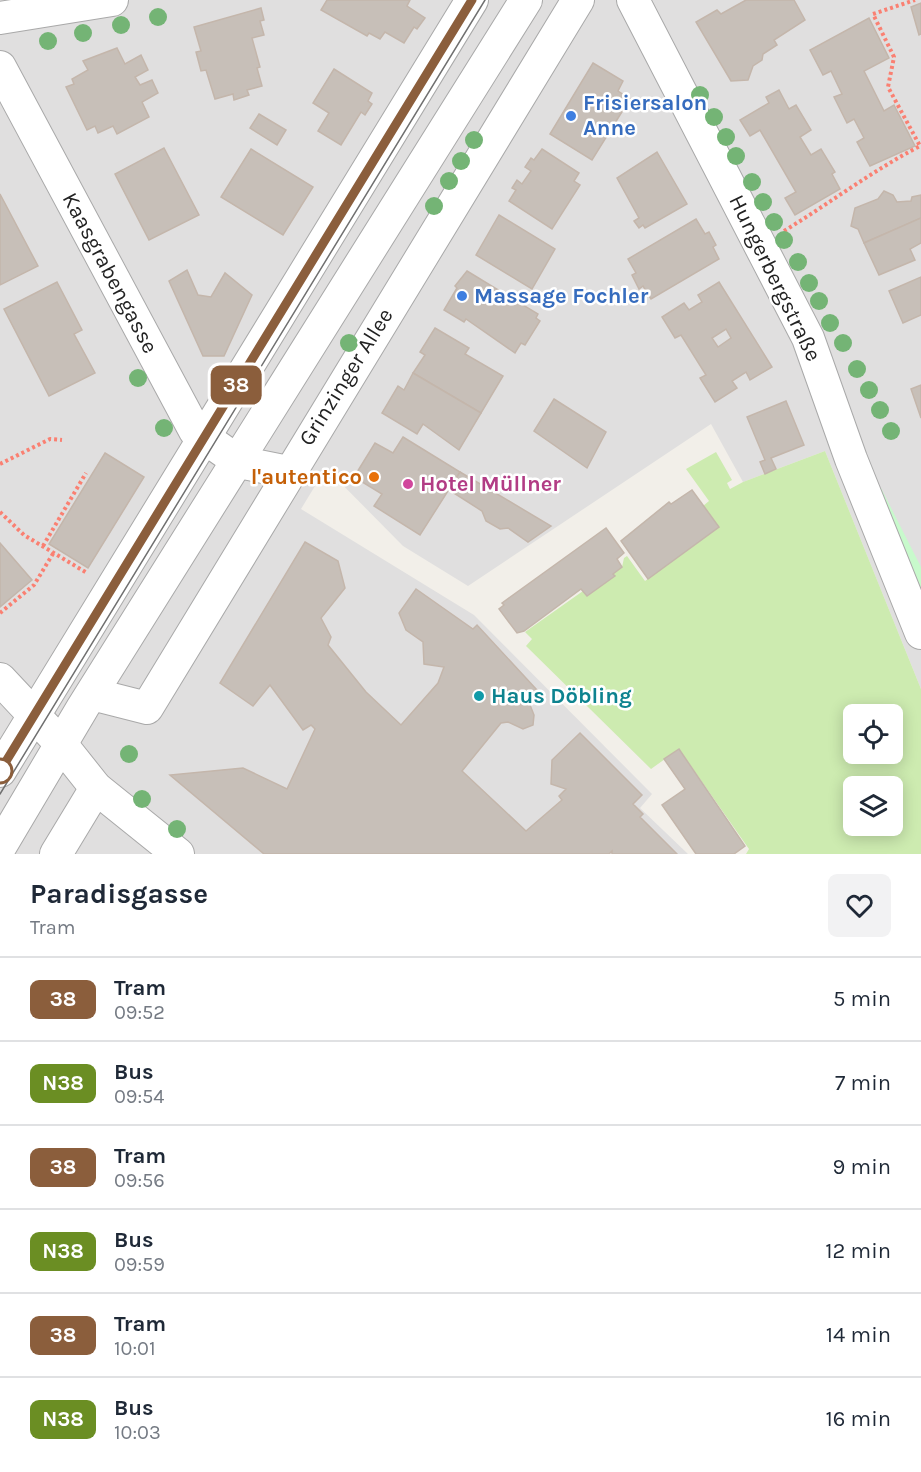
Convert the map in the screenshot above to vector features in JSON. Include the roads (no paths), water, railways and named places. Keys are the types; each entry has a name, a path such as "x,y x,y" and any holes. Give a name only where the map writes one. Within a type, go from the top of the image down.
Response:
{"street":[{"path":"0,18 112,0"},
{"path":"0,771 472,0"},
{"name":"Grinzinger Allee","path":"0,847 92,694 526,0"},
{"name":"Grinzinger Allee","path":"92,694 147,708 284,485 288,472 578,0"},
{"name":"Hungerbergstraße","path":"633,0 808,338 851,459 921,633"},
{"name":"Kaasgrabengasse","path":"0,68 195,431 238,462"},
{"path":"238,462 288,472"},
{"path":"0,679 61,744 96,788 178,854"},
{"path":"56,854 96,788"}],"tram line":[{"path":"0,771 472,0"},
{"name":"38","path":"0,771 472,0"},
{"path":"0,794 485,0"}],"place":[{"name":"Frisiersalon Anne","path":"571,116"},
{"name":"Massage Fochler","path":"462,296"},
{"name":"l'autentico","path":"374,477"},
{"name":"Hotel Müllner","path":"408,484"},
{"name":"Haus Döbling","path":"479,696"}]}
